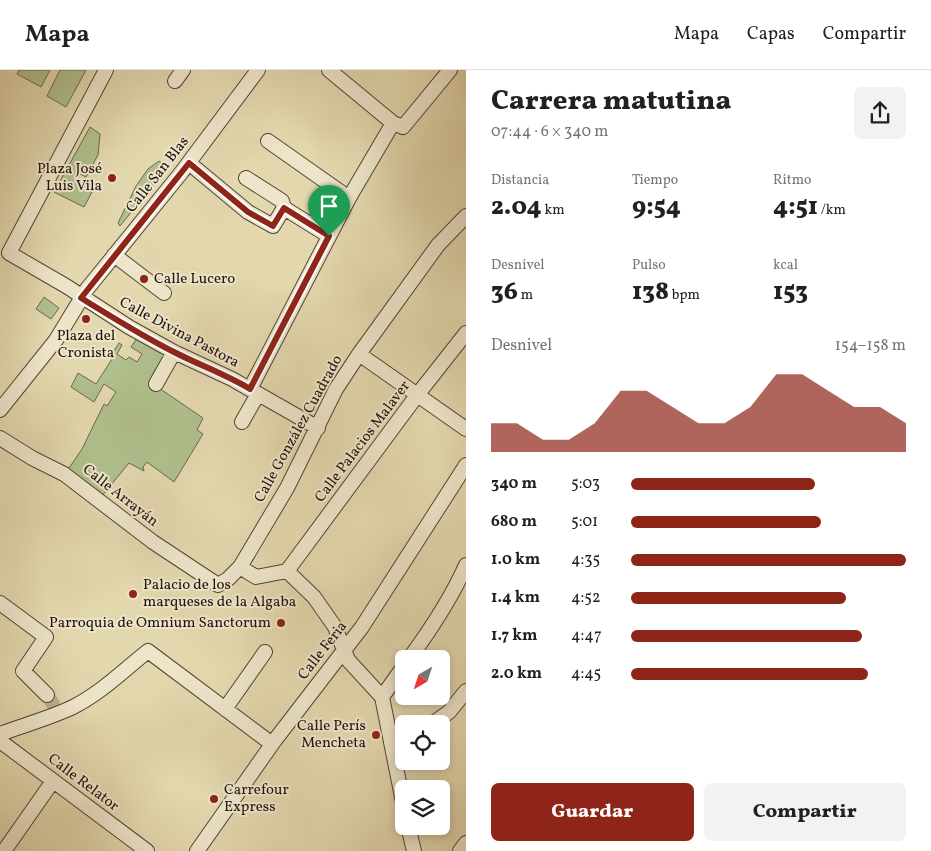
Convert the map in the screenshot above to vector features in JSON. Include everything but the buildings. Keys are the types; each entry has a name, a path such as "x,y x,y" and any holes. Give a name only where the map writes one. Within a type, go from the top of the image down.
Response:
{"street":[{"path":"5,255 106,70"},
{"path":"329,70 393,123 403,127 450,70"},
{"name":"Calle San Blas","path":"0,410 56,340 81,298 189,163 250,73"},
{"path":"242,422 254,392 329,236 393,123"},
{"path":"268,140 349,198"},
{"path":"189,163 248,212 273,226 284,208"},
{"path":"246,178 282,201 284,208 329,236"},
{"name":"Calle González Cuadrado","path":"218,585 228,579 240,567 286,488 318,428 336,389 359,354 438,245 466,216"},
{"name":"Calle Divina Pastora","path":"5,255 66,286 81,298 174,352 232,378 318,428"},
{"path":"114,256 164,293"},
{"name":"Calle Palacios Malaver","path":"286,571 466,333"},
{"path":"156,384 174,352"},
{"path":"359,354 466,429"},
{"name":"Calle Arrayán","path":"0,438 32,458 64,474 152,542 218,585"},
{"name":"Calle Feria","path":"197,851 272,744 362,627 466,465"},
{"path":"416,650 438,620 455,590 466,565"},
{"path":"240,567 256,576 286,571 314,597 335,627 348,660 382,698 398,780"},
{"path":"0,602 46,637 23,671 47,695"},
{"path":"0,734 75,706 106,685 148,651 272,744"},
{"path":"225,709 265,652"},
{"path":"382,698 395,679"},
{"path":"445,715 466,690"},
{"name":"Calle Relator","path":"0,742 147,851"},
{"path":"4,851 53,781"},
{"path":"410,835 413,851"},
{"path":"460,851 466,843"}],"green space":[{"path":"19,70 50,70 41,87 17,74"},
{"path":"60,70 86,70 66,107 47,96"},
{"path":"90,127 100,134 98,155 86,177 80,174 76,181 93,190 84,207 54,192"},
{"path":"159,161 168,167 120,226 118,223 136,186 148,169"},
{"path":"44,297 59,308 51,319 36,309"},
{"path":"138,337 170,353 153,384 203,418 197,430 203,434 174,482 147,462 143,467 144,471 129,463 101,497 67,471 82,449 104,404 107,406 116,392 104,384 94,402 71,387 78,373 96,384 112,359 110,357 119,343 122,345 117,354 126,360 129,357 137,362 142,354 131,347"}],"tunnel":[{"path":"47,695 59,713"}],"place":[{"name":"Plaza José Luis Vila","path":"112,178"},
{"name":"Calle Lucero","path":"144,279"},
{"name":"Plaza del Cronista","path":"86,319"},
{"name":"Palacio de los marqueses de la Algaba","path":"133,594"},
{"name":"Parroquia de Omnium Sanctorum","path":"281,623"},
{"name":"Calle Perís Mencheta","path":"376,735"},
{"name":"Carrefour Express","path":"214,799"}],"route":[{"path":"189,163 248,212 273,226 284,208 329,236 250,389 232,378 174,352 81,298 189,163"}]}
